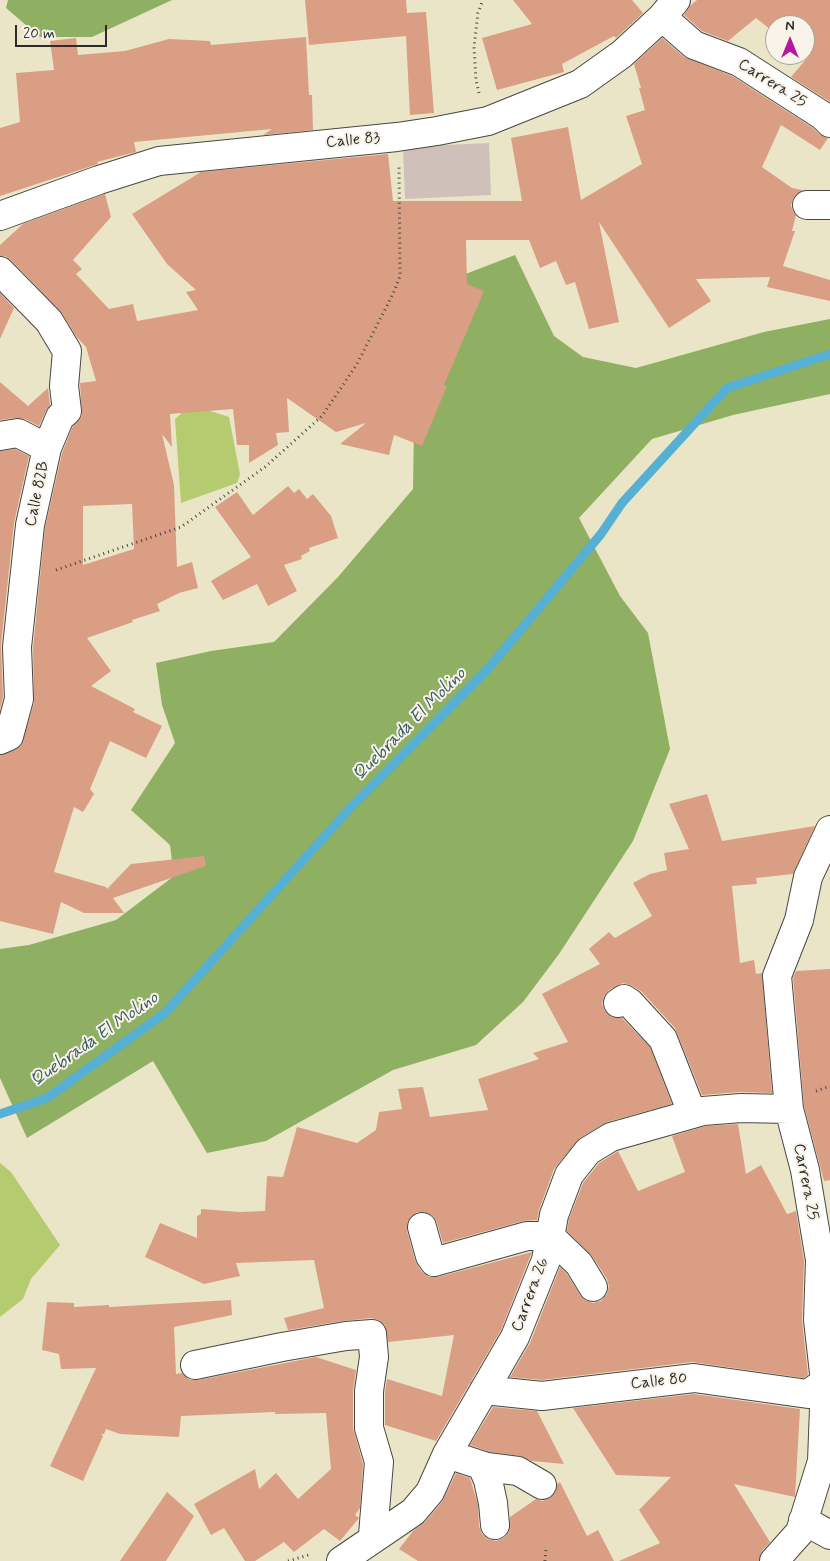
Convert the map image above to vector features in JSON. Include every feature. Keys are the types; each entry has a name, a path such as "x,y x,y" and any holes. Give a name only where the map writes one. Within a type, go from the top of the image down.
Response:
{"street":[{"name":"Calle 83","path":"0,216 99,180 159,161 397,137 437,132 488,121 580,84 622,54 669,9"},
{"name":"Carrera 25","path":"669,9 694,45 739,62 823,116 830,123"},
{"name":"Calle 82B","path":"0,271 49,321 67,351 64,386 67,411 60,417 47,448 30,525 17,647 19,699 9,736 0,740"},
{"path":"0,436 18,433 47,448"},
{"name":"Carrera 25","path":"774,1561 800,1532 822,1461 827,1382 818,1320 820,1260 806,1170 789,1109 777,976 799,920 808,877 830,830"},
{"path":"618,1003 624,999 630,1003 663,1039 692,1113"},
{"name":"Carrera 26","path":"340,1561 413,1512 430,1492 447,1454 515,1337 546,1260 554,1215 569,1175 588,1151 611,1137 692,1113 742,1108 789,1109"},
{"path":"422,1227 430,1256 434,1262 527,1236 550,1236 579,1264 593,1287"},
{"path":"195,1365 282,1346 372,1334 374,1357 369,1391 369,1428 379,1462 380,1533"},
{"name":"Calle 80","path":"484,1390 542,1396 694,1378 808,1394 827,1382"},
{"path":"447,1454 482,1466 518,1471 542,1485"},
{"path":"482,1466 488,1480 495,1525"},
{"path":"803,1520 830,1535"}],"path":[{"path":"483,0 478,13 474,47 476,80 488,121"},
{"path":"23,585 60,567 182,527 265,467 322,416 357,364 393,294 400,276 399,154 397,137"},
{"path":"545,1561 546,1549"}],"shaded area":[{"path":"489,143 491,195 405,199 403,147"}],"green space":[{"path":"8,0 172,0 92,37 40,37 6,8"},
{"path":"515,255 554,336 583,357 636,368 764,332 830,319 830,394 733,415 652,439 579,518 620,596 648,633 670,749 633,841 559,954 523,1002 476,1045 393,1070 266,1141 207,1153 153,1061 27,1138 0,1078 0,949 29,945 116,920 174,876 170,845 131,810 175,743 162,705 156,663 211,651 274,642 338,577 413,489 416,293"},
{"path":"198,399 210,411 229,417 240,474 237,483 181,503 175,419"},
{"path":"0,1163 11,1172 60,1245 31,1279 23,1299 0,1317"}],"building":[{"path":"305,0 406,0 407,13 426,12 434,113 410,115 406,36 309,45"},
{"path":"513,0 632,0 643,13 616,38 614,36 562,64 564,72 497,90 482,38 532,24"},
{"path":"697,0 830,0 830,102 791,77 801,65 815,65 815,15 765,15 765,25 756,18 728,41 702,31 684,15"},
{"path":"306,37 309,95 312,95 313,130 263,135 272,129 134,142 136,152 97,162 98,164 0,196 0,128 20,122 16,73 54,70 50,41 76,38 78,55 125,51 169,39 210,41 211,45"},
{"path":"662,38 684,57 732,76 813,128 819,134 828,138 820,150 781,125 762,167 792,188 802,190 794,197 791,205 796,215 792,231 795,231 783,266 830,280 830,301 767,287 770,277 696,279 711,301 669,328 599,222 619,322 589,329 575,282 566,285 556,261 540,268 529,240 466,240 467,284 484,291 444,385 447,386 422,446 394,435 389,455 340,444 366,423 336,432 287,398 289,432 276,433 278,445 249,463 249,445 237,445 233,409 170,414 172,447 162,434 174,485 177,567 192,562 198,588 179,593 157,604 160,611 87,638 111,671 91,686 135,709 133,712 162,726 146,758 110,741 90,789 94,794 83,812 74,807 54,872 106,887 107,889 131,864 204,856 206,866 113,898 124,913 84,913 61,902 53,934 0,921 0,755 21,746 34,703 33,648 45,528 62,453 73,426 82,416 80,383 96,381 86,347 76,336 62,313 11,260 5,256 0,256 0,245 23,224 105,194 111,217 73,260 82,269 76,274 109,309 133,304 137,321 198,310 186,292 196,290 167,264 132,214 201,172 388,154 393,201 522,201 511,138 568,127 581,200 642,164 626,116 645,110 634,64","holes":["132,504 134,549 83,565 83,506"]},
{"path":"0,293 14,308 0,339"},
{"path":"0,382 28,406 48,388 50,405 39,426 25,419 0,420"},
{"path":"15,449 29,456 14,523 1,645 3,697 0,709 0,451"},
{"path":"288,486 294,493 299,489 307,499 313,494 331,516 338,538 309,548 310,551 301,556 302,559 284,565 297,591 268,606 257,584 223,600 211,581 251,557 215,507 237,492 253,515"},
{"path":"707,794 722,841 815,826 793,874 756,878 757,884 732,886 740,963 754,960 756,974 762,973 772,1093 740,1092 702,1095 675,1028 642,992 633,986 623,983 609,990 604,996 602,1004 605,1011 612,1017 622,1018 650,1047 672,1104 607,1122 580,1138 554,1169 537,1220 523,1221 443,1243 433,1216 425,1212 417,1212 411,1216 407,1223 407,1231 415,1260 421,1271 429,1277 438,1277 532,1252 501,1330 436,1441 385,1425 387,1379 442,1396 454,1335 388,1342 385,1325 371,1318 288,1330 284,1318 324,1308 314,1260 236,1263 240,1276 204,1284 145,1257 160,1223 197,1238 197,1216 201,1214 201,1209 240,1212 265,1211 267,1176 283,1177 297,1127 357,1143 376,1130 379,1112 402,1109 398,1089 423,1087 430,1117 488,1110 478,1079 539,1059 533,1053 568,1042 542,994 600,964 589,949 609,932 615,938 652,916 633,883 650,874 667,870 664,853 689,849 669,804"},
{"path":"830,969 830,1180 824,1181 804,1106 793,978 796,971"},
{"path":"738,1124 746,1174 761,1165 787,1214 796,1211 804,1261 802,1320 808,1375 804,1378 692,1362 542,1380 510,1377 530,1343 560,1267 585,1300 593,1303 601,1301 607,1294 609,1286 607,1279 592,1256 567,1231 569,1219 583,1183 599,1163 618,1151 638,1191 685,1172 672,1136 706,1126"},
{"path":"231,1300 232,1315 174,1327 176,1374 182,1373 190,1380 198,1380 316,1357 356,1370 353,1391 353,1428 363,1464 360,1508 355,1515 359,1518 340,1541 324,1529 294,1552 284,1542 255,1561 245,1561 224,1528 211,1535 194,1504 255,1469 259,1489 276,1473 298,1499 331,1469 326,1413 275,1414 275,1412 181,1416 179,1437 120,1434 106,1429 104,1434 101,1434 103,1436 83,1481 50,1466 96,1368 61,1369 59,1354 42,1350 47,1302 74,1303 74,1307 109,1305 109,1307"},
{"path":"694,1394 800,1409 795,1497 734,1484 770,1542 762,1551 759,1561 619,1561 660,1543 639,1510 671,1477 616,1475 573,1408"},
{"path":"493,1407 537,1411 564,1464 532,1461 520,1456 490,1452 470,1445"},
{"path":"456,1473 470,1478 478,1505 479,1526 482,1534 488,1539 496,1541 504,1538 509,1532 510,1517 536,1499 542,1501 550,1498 555,1493 557,1484 560,1482 587,1536 598,1530 614,1561 418,1561 399,1549 413,1531 425,1522 442,1502"},
{"path":"167,1492 194,1516 166,1561 120,1561"}],"waterway":[{"name":"Quebrada El Molino","path":"0,1114 47,1098 165,1013 352,806 487,670 601,534 622,503 727,388 830,354"}]}
